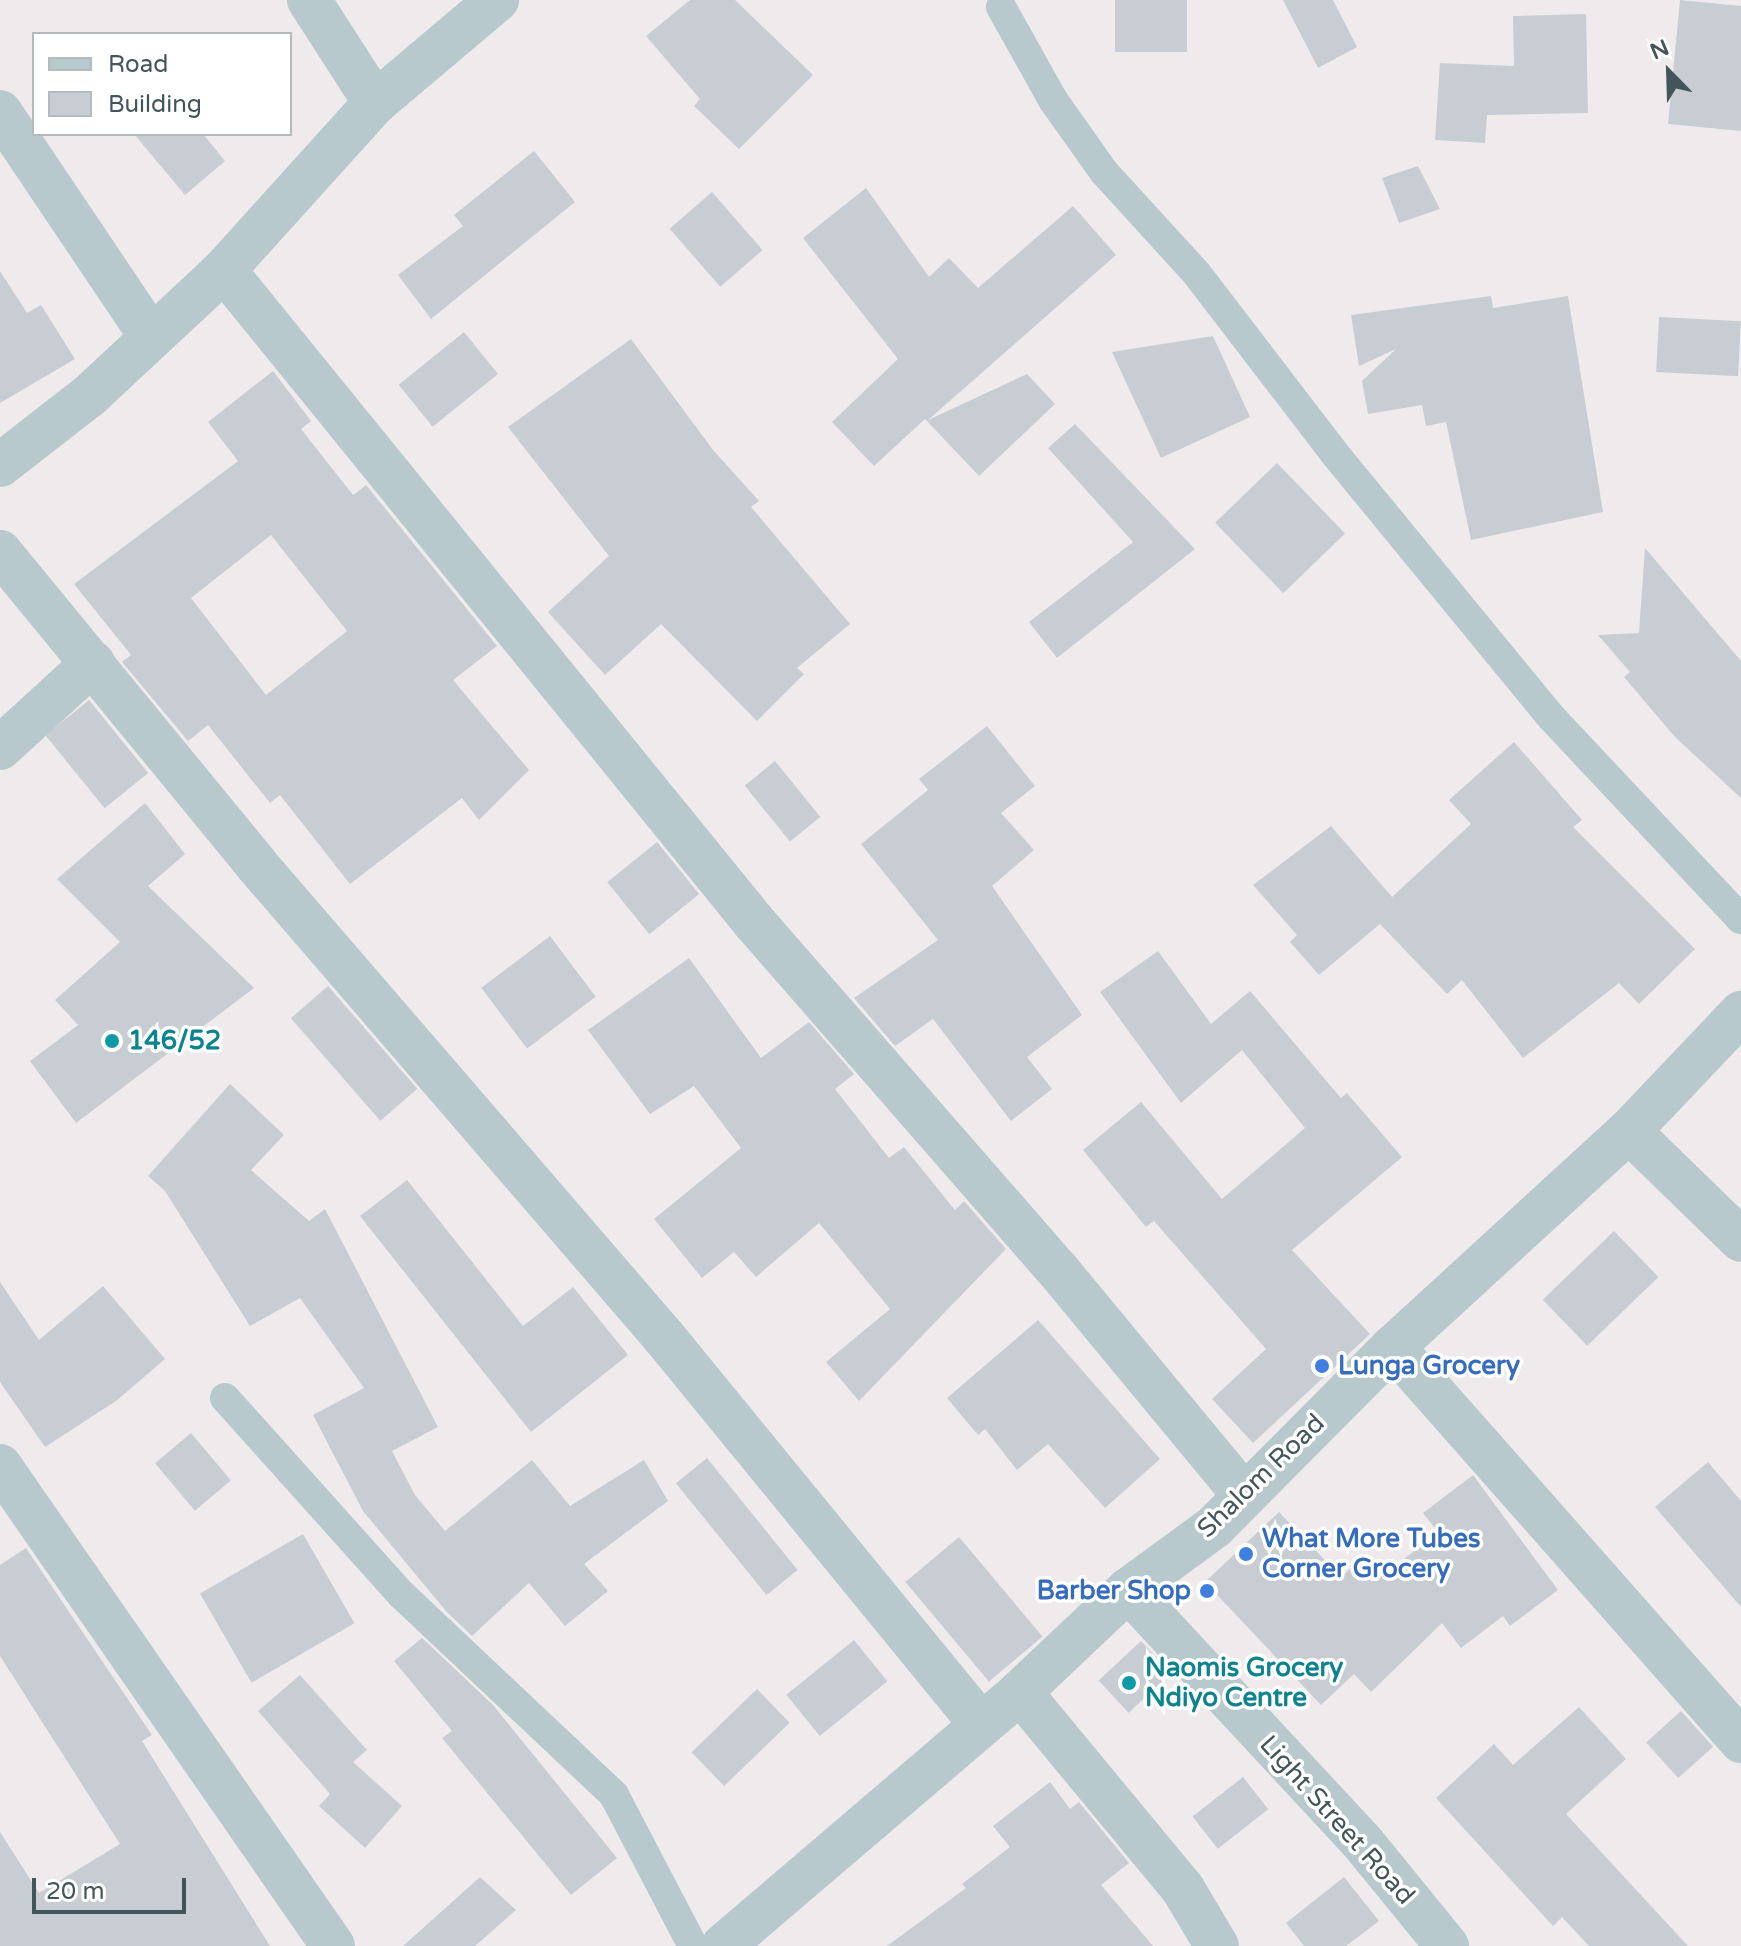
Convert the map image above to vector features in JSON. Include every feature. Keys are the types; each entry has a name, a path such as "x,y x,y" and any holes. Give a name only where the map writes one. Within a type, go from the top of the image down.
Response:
{"street":[{"path":"309,0 375,103"},
{"path":"0,465 89,396 150,335 224,270 375,103 497,0"},
{"path":"0,112 150,335"},
{"path":"224,270 754,922 1057,1269 1244,1495"},
{"path":"0,552 256,864 664,1337 980,1723"},
{"path":"0,748 93,663"},
{"name":"Shalom Road","path":"723,1946 980,1723 1020,1692 1128,1590 1214,1527 1393,1347 1629,1131 1741,1013"},
{"path":"1629,1131 1741,1240"},
{"path":"1393,1347 1741,1741"},
{"path":"0,1466 333,1946"},
{"name":"Light Street Road","path":"1128,1590 1363,1843 1447,1946"},
{"path":"1020,1692 1183,1889 1217,1946"}],"lane":[{"path":"1001,7 1053,100 1104,172 1197,274 1335,454 1552,718 1741,919"},
{"path":"225,1398 402,1595 614,1795 693,1946"}],"building":[{"path":"690,0 735,0 813,75 739,149 694,106 700,99 646,36"},
{"path":"1115,0 1187,0 1187,52 1115,52"},
{"path":"1283,0 1333,0 1357,47 1318,68"},
{"path":"1680,0 1741,6 1741,131 1668,124"},
{"path":"1586,14 1588,113 1487,115 1485,143 1435,140 1440,63 1514,66 1513,16"},
{"path":"136,136 205,136 225,161 185,195"},
{"path":"534,151 575,202 431,319 398,275 463,226 454,215"},
{"path":"1418,166 1440,209 1399,223 1382,178"},
{"path":"866,188 929,277 949,258 978,288 1073,206 1116,255 928,420 1027,374 1055,404 979,476 925,419 874,466 832,422 898,359 803,238"},
{"path":"712,192 763,250 720,287 670,229"},
{"path":"0,271 27,313 41,305 75,359 0,403"},
{"path":"1491,296 1493,308 1568,296 1603,512 1471,540 1446,422 1426,426 1422,405 1368,414 1362,381 1396,349 1359,366 1351,315"},
{"path":"1659,317 1741,321 1738,376 1656,372"},
{"path":"464,332 498,374 433,427 399,385"},
{"path":"1213,336 1250,417 1161,458 1112,352"},
{"path":"631,339 713,450 759,501 751,507 850,624 797,668 804,674 757,721 661,624 605,675 548,612 609,556 508,427"},
{"path":"273,371 311,421 301,429 353,495 366,485 497,646 453,680 529,770 479,820 462,798 350,884 280,795 270,803 208,725 188,741 122,662 131,655 74,584 238,461 208,422","holes":["271,535 347,631 266,695 191,598"]},
{"path":"1075,424 1195,549 1057,658 1029,622 1133,542 1048,448"},
{"path":"1277,463 1345,533 1283,593 1215,523"},
{"path":"1645,548 1741,661 1741,798 1675,737 1624,677 1630,672 1598,635 1639,633"},
{"path":"89,700 148,773 105,808 45,735"},
{"path":"987,726 1035,786 1001,813 1034,850 992,886 1082,1015 1027,1057 1052,1089 1011,1121 933,1019 895,1046 854,998 938,940 861,844 928,790 919,779"},
{"path":"1514,742 1582,820 1573,827 1695,949 1639,1004 1619,983 1523,1058 1462,980 1447,994 1380,924 1319,975 1290,942 1297,935 1253,885 1331,826 1392,897 1471,824 1449,800"},
{"path":"775,761 820,817 790,841 745,786"},
{"path":"145,803 185,854 148,886 254,988 76,1123 30,1061 78,1025 55,1000 120,942 57,879"},
{"path":"657,842 699,894 649,934 607,882"},
{"path":"550,936 596,997 527,1048 481,988"},
{"path":"1158,951 1211,1024 1250,991 1341,1098 1347,1093 1402,1157 1292,1250 1370,1334 1253,1443 1212,1399 1266,1349 1154,1221 1146,1227 1083,1150 1141,1102 1222,1199 1305,1128 1242,1050 1181,1103 1100,992"},
{"path":"689,958 761,1058 809,1022 854,1074 835,1089 889,1158 904,1147 955,1210 964,1201 1006,1249 859,1401 826,1362 890,1309 819,1223 756,1277 734,1252 702,1278 654,1219 741,1148 694,1086 650,1114 588,1030"},
{"path":"328,986 417,1089 380,1121 291,1018"},
{"path":"230,1084 284,1135 251,1170 309,1221 325,1209 438,1427 392,1451 415,1495 445,1531 532,1460 570,1506 644,1460 668,1501 584,1564 608,1591 565,1626 529,1583 472,1636 446,1611 363,1511 313,1415 364,1388 300,1298 250,1326 165,1191 148,1176"},
{"path":"407,1180 523,1326 573,1287 628,1355 531,1432 360,1216"},
{"path":"1614,1231 1658,1277 1587,1346 1543,1300"},
{"path":"0,1282 39,1340 103,1286 165,1359 116,1401 45,1447 0,1382"},
{"path":"1038,1320 1160,1459 1105,1508 1048,1444 1017,1470 985,1429 978,1435 947,1398"},
{"path":"191,1433 231,1480 195,1511 155,1463"},
{"path":"707,1458 798,1570 767,1595 676,1483"},
{"path":"1708,1462 1741,1501 1741,1607 1655,1507"},
{"path":"1473,1475 1558,1590 1510,1626 1503,1616 1461,1648 1442,1623 1371,1692 1354,1674 1321,1705 1205,1582 1279,1512 1341,1577 1355,1564 1372,1582 1439,1533 1423,1513"},
{"path":"303,1534 354,1623 251,1683 200,1594"},
{"path":"959,1537 1043,1637 989,1682 905,1582"},
{"path":"26,1548 152,1735 142,1741 270,1946 0,1946 0,1832 39,1893 120,1844 0,1656 0,1565"},
{"path":"422,1638 493,1705 617,1858 571,1895 442,1738 452,1731 394,1661"},
{"path":"854,1640 887,1681 820,1736 786,1695"},
{"name":"Naomis Grocery Ndiyo Centre","path":"1141,1641 1171,1673 1129,1713 1099,1681"},
{"path":"300,1675 367,1750 353,1762 402,1806 365,1848 319,1806 330,1794 258,1711"},
{"path":"757,1689 790,1723 724,1786 692,1752"},
{"path":"1579,1707 1626,1759 1566,1814 1688,1946 1589,1946 1562,1917 1553,1926 1436,1798 1494,1744 1513,1765"},
{"path":"1681,1711 1713,1747 1678,1778 1646,1742"},
{"path":"1243,1777 1268,1809 1218,1849 1193,1816"},
{"path":"1050,1782 1070,1809 1079,1802 1129,1863 1101,1885 1153,1946 887,1946 966,1888 962,1884 1010,1847 993,1826"},
{"path":"480,1877 516,1910 475,1946 403,1946"},
{"path":"1344,1877 1379,1921 1346,1946 1304,1946 1286,1923"}],"place":[{"name":"146/52","path":"112,1041"},
{"name":"Lunga Grocery","path":"1322,1366"},
{"name":"What More Tubes Corner Grocery","path":"1246,1554"},
{"name":"Barber Shop","path":"1207,1591"},
{"name":"Naomis Grocery Ndiyo Centre","path":"1129,1683"}]}
